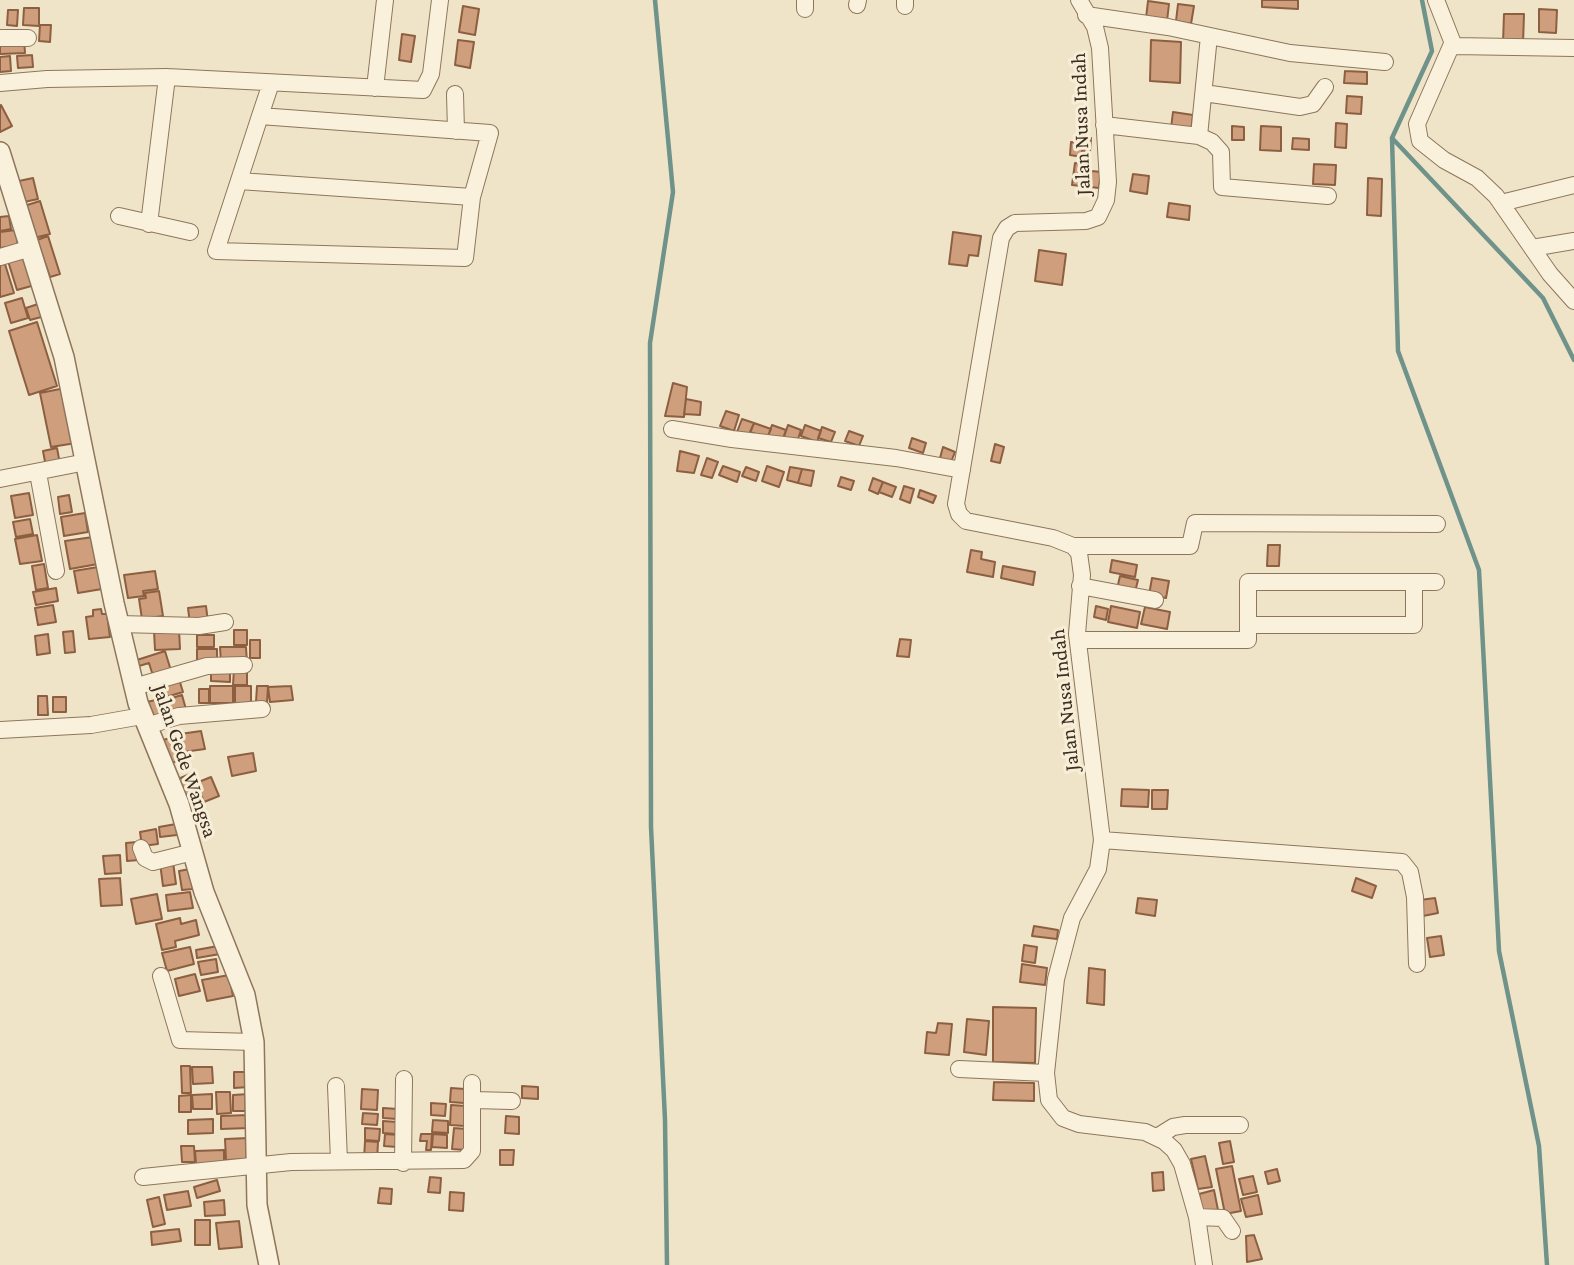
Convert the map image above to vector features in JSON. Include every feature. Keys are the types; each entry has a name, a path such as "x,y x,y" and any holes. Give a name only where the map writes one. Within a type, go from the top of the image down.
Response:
{"street":[{"path":"375,88 384,0"},
{"path":"0,83 47,79 167,78 423,90 429,84 440,0"},
{"path":"1436,0 1452,44 1417,124 1420,141 1444,160 1477,178 1501,203 1532,248 1574,300"},
{"path":"1083,7 1290,54 1385,62"},
{"name":"Jalan Nusa Indah","path":"1083,7 1098,37 1108,182 1103,209 1098,217 1086,221 1015,223 1001,238 957,504 959,514 966,521 1053,538 1073,546 1079,553 1081,565 1076,618 1102,840 1098,869 1065,937 1056,979 1046,1073 1049,1100 1063,1118 1079,1124 1145,1132 1157,1137"},
{"path":"1199,136 1209,36"},
{"path":"0,38 28,37"},
{"path":"1452,44 1574,48"},
{"path":"149,224 167,78"},
{"path":"260,116 490,133 472,197 465,258 216,251 260,116 271,83"},
{"path":"1204,93 1300,107 1313,104 1325,87"},
{"path":"455,94 456,131"},
{"path":"1104,125 1199,136 1212,142 1221,152 1222,187 1328,196"},
{"name":"Jalan Gede Wangsa","path":"0,152 61,345 134,687 144,721 179,804 212,915 238,972 254,1042 258,1223 269,1265"},
{"path":"239,181 472,197"},
{"path":"1501,203 1574,185"},
{"path":"119,216 190,232"},
{"path":"1532,248 1574,241"},
{"path":"0,257 31,248"},
{"path":"672,429 732,439 896,458 962,470"},
{"path":"0,479 86,462"},
{"path":"38,473 56,571"},
{"path":"1073,546 1191,546 1195,523 1437,524"},
{"path":"1078,640 1248,640 1248,582 1436,582"},
{"path":"1248,625 1414,625 1414,582"},
{"path":"1080,586 1155,600"},
{"path":"119,624 199,626 225,622"},
{"path":"134,687 207,666 244,665"},
{"path":"0,730 144,721 262,709"},
{"path":"1102,840 1402,862 1410,872 1415,897 1417,964"},
{"path":"141,848 145,858 153,862 193,852"},
{"path":"160,976 180,1040 254,1042"},
{"path":"959,1069 1046,1073"},
{"path":"404,1079 404,1163"},
{"path":"143,1177 256,1165 339,1161 404,1163 468,1158 472,1151 472,1083"},
{"path":"336,1086 339,1161"},
{"path":"473,1100 512,1101"},
{"path":"1204,1265 1197,1217 1182,1164 1174,1150 1157,1137 1173,1127 1185,1125 1240,1125"},
{"path":"1197,1217 1227,1219 1232,1231"}],"building":[{"path":"1262,0 1298,0 1298,9 1262,7"},
{"path":"1148,1 1169,4 1167,21 1146,18"},
{"path":"1178,4 1194,6 1191,24 1176,21"},
{"path":"463,6 479,9 475,35 459,32"},
{"path":"24,8 39,8 39,26 23,25"},
{"path":"1539,9 1557,10 1556,33 1539,32"},
{"path":"8,10 18,10 17,26 7,25"},
{"path":"1504,14 1524,14 1523,44 1503,43"},
{"path":"40,25 51,25 50,42 39,41"},
{"path":"402,34 415,36 411,62 399,60"},
{"path":"24,39 25,53 0,54 0,41"},
{"path":"458,40 474,42 470,68 455,65"},
{"path":"1151,40 1181,42 1180,83 1150,81"},
{"path":"32,55 33,67 18,68 17,56"},
{"path":"10,56 11,71 0,72 0,57"},
{"path":"1345,71 1367,72 1367,84 1344,83"},
{"path":"1347,96 1362,97 1361,114 1346,113"},
{"path":"0,106 12,126 0,132"},
{"path":"1173,112 1193,115 1191,131 1171,128"},
{"path":"1336,123 1347,124 1346,148 1335,147"},
{"path":"1232,126 1244,127 1244,140 1232,140"},
{"path":"1261,126 1281,127 1281,151 1260,150"},
{"path":"1077,136 1091,138 1090,152 1082,151 1082,157 1070,155 1071,142 1076,143"},
{"path":"1293,138 1309,139 1309,150 1292,149"},
{"path":"1075,163 1083,164 1083,170 1101,172 1099,188 1072,185"},
{"path":"1314,164 1336,165 1335,185 1313,184"},
{"path":"1133,174 1149,176 1147,194 1130,191"},
{"path":"33,178 38,199 24,202 19,181"},
{"path":"1368,178 1382,179 1381,216 1367,215"},
{"path":"40,201 50,234 34,238 24,206"},
{"path":"1169,203 1190,206 1189,220 1167,217"},
{"path":"9,216 11,229 0,231 0,217"},
{"path":"16,230 18,246 0,248 0,232"},
{"path":"953,232 981,236 978,256 969,255 967,266 949,264"},
{"path":"48,236 60,274 50,277 37,240"},
{"path":"1039,250 1066,254 1062,285 1035,281"},
{"path":"26,256 35,285 17,290 8,261"},
{"path":"5,264 14,293 0,297 0,265"},
{"path":"22,298 28,318 11,323 5,303"},
{"path":"41,303 45,316 30,320 26,308"},
{"path":"37,322 57,386 29,395 9,331"},
{"path":"673,383 687,387 684,417 665,416"},
{"path":"65,388 76,443 51,447 40,393"},
{"path":"686,399 701,402 700,415 684,414"},
{"path":"726,411 739,415 734,431 720,426"},
{"path":"742,419 754,423 749,436 737,432"},
{"path":"754,423 771,429 767,438 750,432"},
{"path":"772,425 786,430 782,441 768,436"},
{"path":"788,425 801,430 797,442 784,437"},
{"path":"805,425 821,431 817,442 801,436"},
{"path":"822,427 835,432 831,442 818,438"},
{"path":"849,431 863,436 859,446 845,441"},
{"path":"912,438 926,443 923,453 909,448"},
{"path":"995,444 1004,447 1000,463 991,461"},
{"path":"943,447 955,452 951,462 940,458"},
{"path":"57,448 60,464 46,467 43,451"},
{"path":"680,451 699,456 694,473 677,471"},
{"path":"707,458 718,462 712,478 701,475"},
{"path":"723,466 740,472 737,482 719,475"},
{"path":"767,466 784,472 779,487 762,481"},
{"path":"746,467 759,472 756,481 742,476"},
{"path":"790,467 802,469 798,483 787,480"},
{"path":"802,469 814,471 811,486 798,483"},
{"path":"841,477 854,481 851,490 838,486"},
{"path":"873,478 883,482 878,494 869,490"},
{"path":"883,482 896,487 892,497 879,492"},
{"path":"904,486 914,489 910,503 900,499"},
{"path":"920,490 936,496 933,503 918,497"},
{"path":"29,493 33,515 15,518 11,496"},
{"path":"69,495 72,512 60,514 58,497"},
{"path":"85,513 88,532 64,536 61,517"},
{"path":"30,519 33,534 16,537 13,522"},
{"path":"37,535 42,561 20,564 15,539"},
{"path":"93,537 98,564 70,569 65,541"},
{"path":"1268,545 1280,545 1279,566 1267,566"},
{"path":"971,550 982,552 981,559 995,562 993,577 967,572"},
{"path":"1112,560 1137,565 1135,577 1110,572"},
{"path":"44,564 48,588 36,590 32,566"},
{"path":"1003,566 1035,572 1033,585 1001,578"},
{"path":"98,567 102,589 78,593 74,571"},
{"path":"155,571 158,589 143,591 144,596 128,598 124,575"},
{"path":"1120,576 1138,580 1135,592 1117,589"},
{"path":"1152,578 1169,581 1166,598 1149,595"},
{"path":"56,588 58,601 36,605 33,592"},
{"path":"159,591 163,616 142,619 139,599 146,598 145,593"},
{"path":"53,605 56,622 38,625 35,608"},
{"path":"206,606 208,622 190,624 188,608"},
{"path":"1096,606 1108,609 1106,620 1094,617"},
{"path":"1111,606 1140,612 1137,628 1108,622"},
{"path":"1145,607 1170,612 1167,629 1141,624"},
{"path":"101,609 102,614 107,614 110,637 89,639 86,617 93,616 93,610"},
{"path":"179,629 180,649 155,650 154,631"},
{"path":"234,630 247,630 247,645 234,645"},
{"path":"73,631 75,652 65,653 63,632"},
{"path":"48,634 50,653 37,655 35,636"},
{"path":"197,635 214,635 214,647 197,647"},
{"path":"900,639 911,640 909,657 897,656"},
{"path":"250,640 260,640 260,658 250,658"},
{"path":"220,647 246,647 247,663 221,663"},
{"path":"197,649 217,649 217,663 197,664"},
{"path":"165,651 172,674 154,679 149,663 139,666 137,660"},
{"path":"211,668 230,669 230,682 211,681"},
{"path":"234,669 247,670 247,685 233,685"},
{"path":"179,679 183,692 166,697 163,683"},
{"path":"210,686 233,686 233,703 210,703"},
{"path":"235,686 251,686 251,710 235,709"},
{"path":"257,686 268,686 267,703 256,702"},
{"path":"291,686 293,700 270,702 268,687"},
{"path":"199,689 209,689 209,703 199,703"},
{"path":"182,695 187,713 173,716 168,699"},
{"path":"38,696 47,696 48,715 38,715"},
{"path":"53,697 66,697 66,712 53,712"},
{"path":"164,698 168,714 151,718 147,702"},
{"path":"201,731 205,749 183,752 180,734"},
{"path":"173,737 182,759 169,764 160,741"},
{"path":"253,753 256,771 232,776 228,757"},
{"path":"190,774 203,806 191,811 178,779"},
{"path":"211,777 219,796 204,802 196,783"},
{"path":"1122,789 1149,790 1148,807 1121,806"},
{"path":"1152,790 1168,790 1167,809 1152,809"},
{"path":"176,824 177,835 160,837 159,827"},
{"path":"156,829 158,844 142,846 140,832"},
{"path":"137,842 139,860 127,861 126,843"},
{"path":"120,855 121,873 105,874 103,856"},
{"path":"173,862 176,884 163,886 160,863"},
{"path":"190,869 193,889 182,890 179,871"},
{"path":"120,878 122,905 101,906 99,879"},
{"path":"1356,878 1376,886 1372,898 1352,891"},
{"path":"190,892 193,908 168,911 166,895"},
{"path":"157,894 162,919 136,924 131,899"},
{"path":"1138,898 1157,900 1155,916 1136,913"},
{"path":"1435,898 1438,913 1423,916 1420,900"},
{"path":"180,918 181,924 196,920 199,935 175,941 176,947 162,950 156,924"},
{"path":"1034,926 1058,930 1057,939 1032,936"},
{"path":"1441,936 1444,955 1430,957 1427,938"},
{"path":"1024,945 1037,947 1035,963 1022,961"},
{"path":"218,946 220,954 197,958 196,950"},
{"path":"190,947 194,964 167,971 162,953"},
{"path":"216,959 218,972 201,975 198,962"},
{"path":"1022,964 1047,968 1045,985 1020,982"},
{"path":"1089,968 1105,970 1104,1005 1087,1003"},
{"path":"195,974 200,991 179,996 175,979"},
{"path":"229,975 233,996 207,1001 202,980"},
{"path":"993,1007 1036,1008 1035,1063 993,1062"},
{"path":"967,1019 989,1021 986,1055 964,1052"},
{"path":"938,1023 952,1024 949,1055 925,1053 927,1032 936,1033"},
{"path":"181,1066 190,1066 191,1093 182,1093"},
{"path":"192,1067 212,1067 213,1083 193,1084"},
{"path":"234,1072 249,1072 249,1087 234,1088"},
{"path":"994,1082 1034,1083 1034,1101 993,1100"},
{"path":"522,1086 538,1087 538,1099 522,1098"},
{"path":"451,1088 465,1089 464,1103 450,1102"},
{"path":"362,1089 378,1090 377,1110 361,1109"},
{"path":"216,1092 230,1092 231,1113 217,1114"},
{"path":"212,1094 212,1109 193,1109 192,1095"},
{"path":"249,1094 249,1111 233,1111 233,1095"},
{"path":"191,1095 191,1112 179,1112 179,1096"},
{"path":"431,1103 446,1104 445,1116 431,1115"},
{"path":"451,1105 466,1106 465,1126 450,1125"},
{"path":"383,1108 398,1109 397,1119 383,1118"},
{"path":"363,1113 378,1114 377,1125 362,1124"},
{"path":"249,1115 250,1128 221,1129 221,1116"},
{"path":"506,1116 519,1117 519,1134 505,1133"},
{"path":"213,1119 213,1133 188,1134 188,1120"},
{"path":"433,1120 448,1121 448,1133 432,1132"},
{"path":"383,1121 397,1122 396,1134 383,1133"},
{"path":"365,1128 380,1129 379,1141 365,1140"},
{"path":"454,1128 466,1129 465,1150 452,1149"},
{"path":"385,1134 398,1135 397,1147 384,1146"},
{"path":"421,1134 432,1134 431,1150 426,1150 427,1141 420,1141"},
{"path":"433,1134 447,1135 447,1148 432,1147"},
{"path":"249,1138 250,1159 226,1160 225,1139"},
{"path":"365,1141 378,1142 377,1161 364,1160"},
{"path":"1230,1141 1234,1162 1223,1164 1219,1143"},
{"path":"181,1146 194,1146 195,1162 182,1162"},
{"path":"224,1150 224,1163 196,1164 195,1151"},
{"path":"500,1150 514,1150 513,1165 500,1165"},
{"path":"1205,1156 1212,1187 1198,1189 1191,1159"},
{"path":"1232,1166 1241,1211 1225,1214 1216,1169"},
{"path":"1277,1169 1280,1181 1268,1184 1265,1172"},
{"path":"1163,1172 1164,1190 1153,1191 1152,1173"},
{"path":"1253,1176 1257,1192 1243,1195 1239,1179"},
{"path":"430,1177 441,1178 440,1193 428,1192"},
{"path":"217,1180 220,1191 197,1198 194,1187"},
{"path":"380,1188 392,1189 391,1204 378,1203"},
{"path":"1214,1190 1218,1210 1203,1214 1199,1194"},
{"path":"188,1191 191,1206 167,1210 164,1195"},
{"path":"450,1192 464,1193 463,1211 449,1210"},
{"path":"1258,1195 1262,1214 1246,1217 1241,1199"},
{"path":"159,1197 165,1224 153,1227 147,1200"},
{"path":"224,1200 225,1215 205,1216 204,1202"},
{"path":"195,1220 210,1220 210,1245 195,1245"},
{"path":"239,1221 242,1247 219,1249 216,1223"},
{"path":"179,1229 181,1241 152,1245 151,1232"},
{"path":"1254,1235 1262,1259 1247,1262 1246,1236"}],"waterway":[{"path":"655,0 673,192 650,343 651,827 665,1120 667,1265"},
{"path":"1422,0 1432,51 1392,138 1398,351 1479,570 1499,951 1539,1146 1547,1265"},
{"path":"1392,138 1543,298 1574,360"}]}
